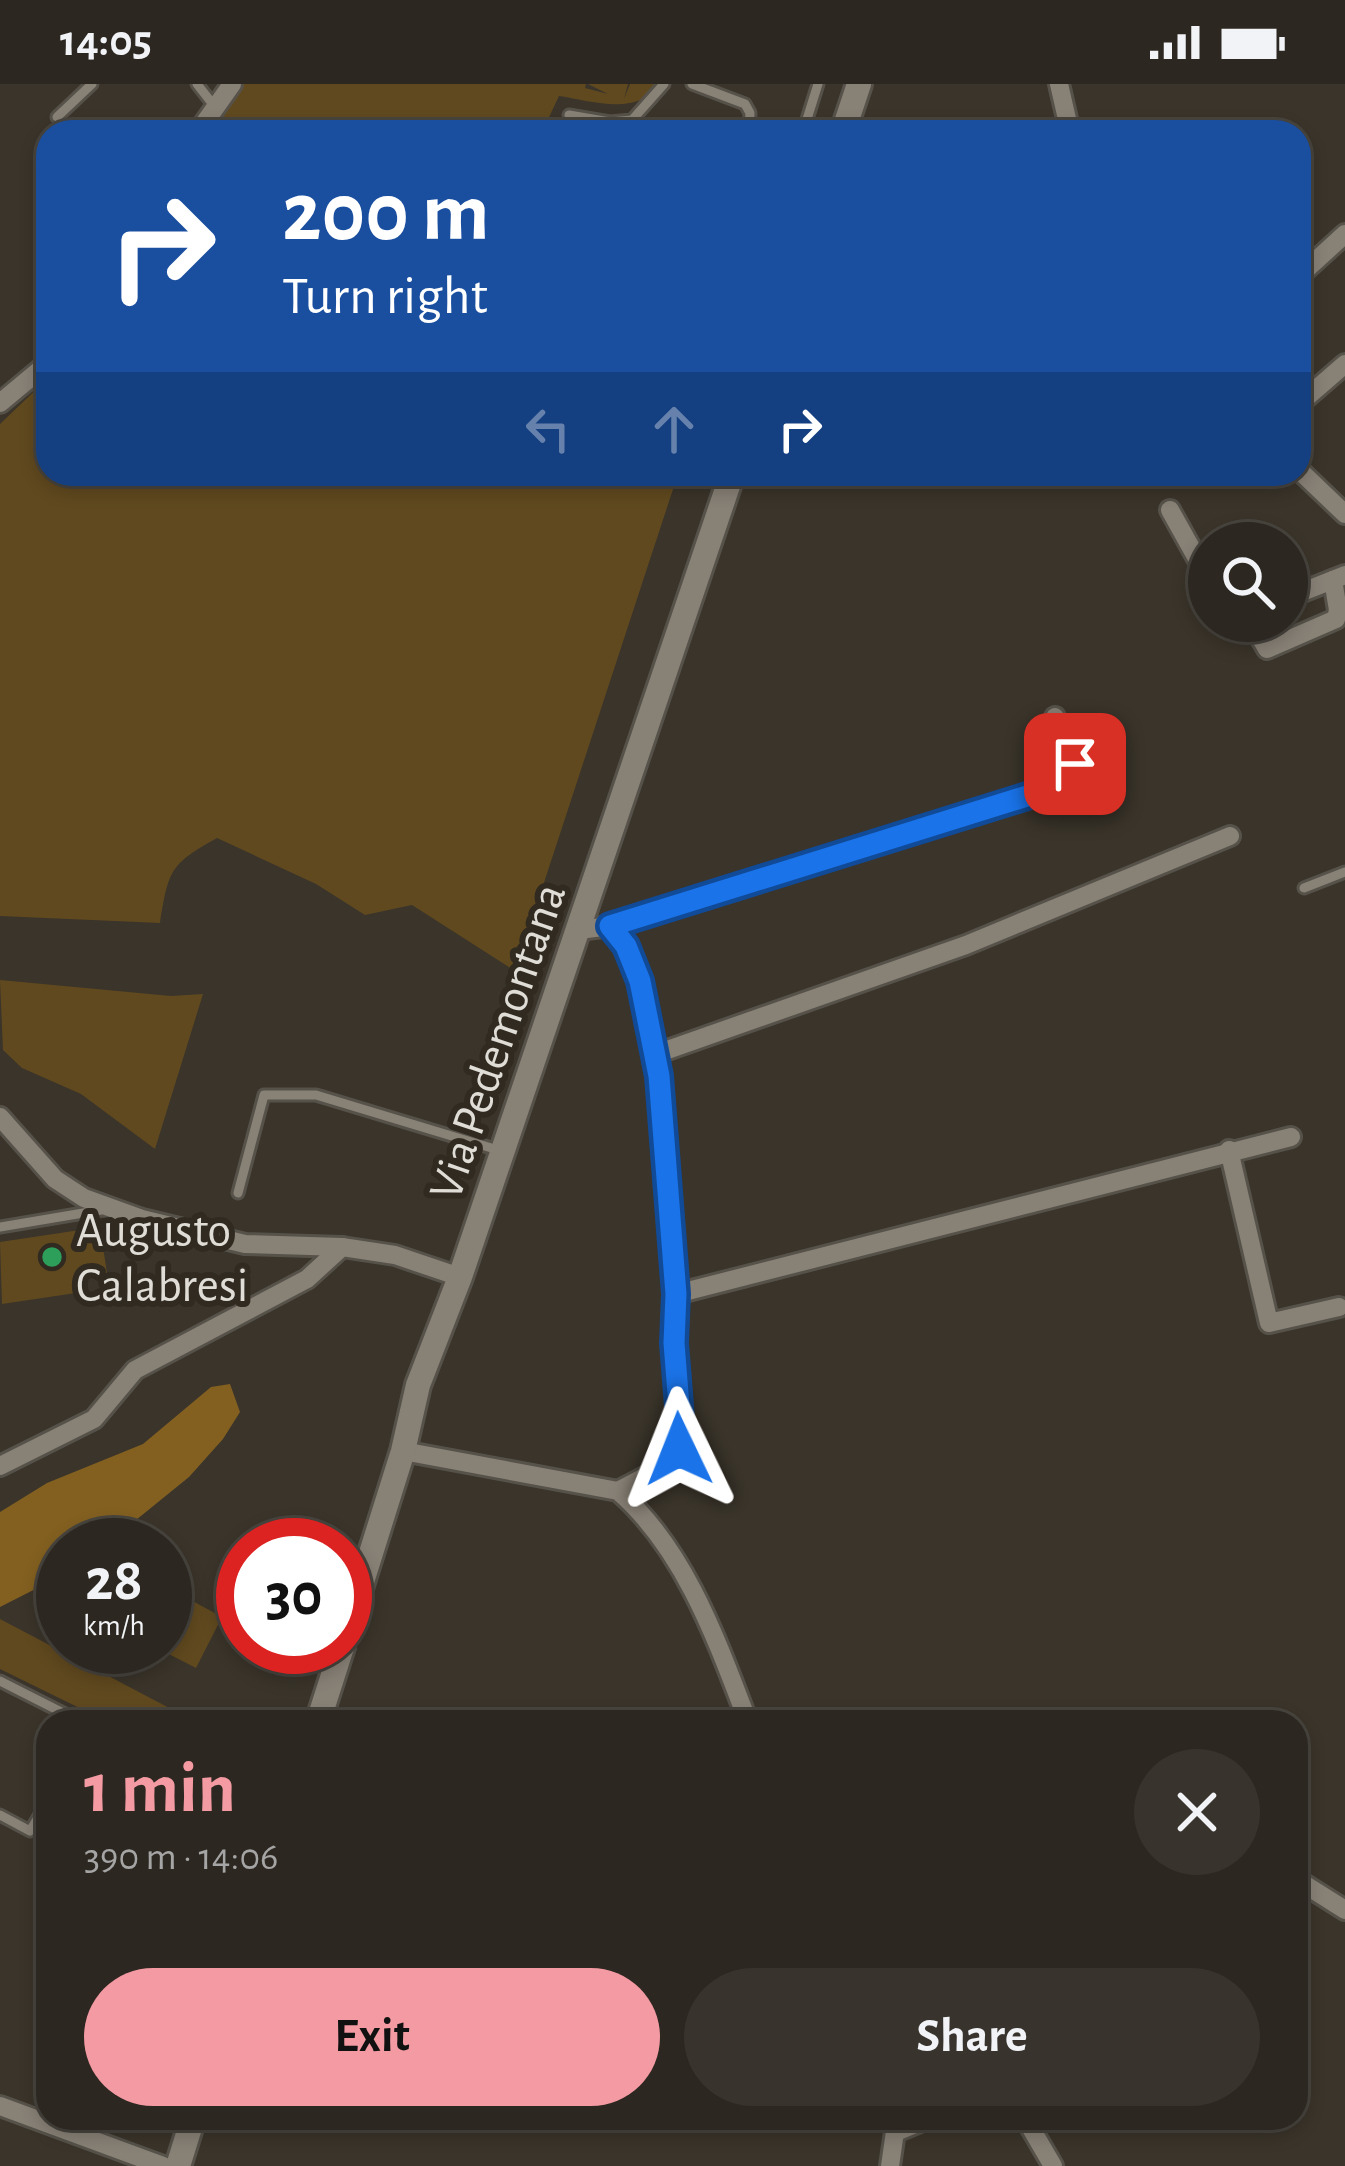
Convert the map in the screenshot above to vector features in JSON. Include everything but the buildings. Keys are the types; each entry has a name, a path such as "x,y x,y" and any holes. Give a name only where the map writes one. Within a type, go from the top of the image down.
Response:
{"street":[{"path":"206,120 232,84"},
{"path":"847,120 859,84"},
{"path":"1059,84 1067,120"},
{"path":"1311,265 1345,234"},
{"path":"1311,394 1345,364"},
{"path":"0,404 36,373"},
{"path":"1311,481 1345,514"},
{"name":"Via Pedemontana","path":"372,1551 404,1450 418,1385 460,1277 728,486"},
{"path":"1170,510 1188,542"},
{"path":"1308,590 1339,578 1336,619 1308,631"},
{"path":"579,930 610,926 1053,787 1069,778 1075,764 1055,717"},
{"path":"656,1054 965,945 1230,836"},
{"path":"610,926 634,962 656,1054 676,1294 674,1343 681,1431 679,1449 667,1465 618,1491"},
{"path":"0,1117 56,1178 84,1198 245,1244 342,1247 395,1256 460,1277"},
{"path":"676,1294 1291,1137"},
{"path":"1229,1150 1270,1323 1340,1307"},
{"path":"0,1466 94,1419 135,1370 307,1279 342,1247"},
{"path":"404,1450 618,1491 638,1511 694,1593 743,1710"},
{"path":"322,1710 333,1674"},
{"path":"1308,1887 1345,1910"},
{"path":"0,2106 36,2119"},
{"path":"66,2130 164,2166"},
{"path":"178,2166 189,2130"},
{"path":"890,2166 896,2130"},
{"path":"1032,2130 1053,2166"}],"lane":[{"path":"57,117 92,84"},
{"path":"197,84 215,107"},
{"path":"632,120 664,84"},
{"path":"692,84 745,104 749,120"},
{"path":"807,120 818,84"},
{"path":"568,115 598,120"},
{"path":"1304,888 1345,872"},
{"path":"238,1193 264,1094 316,1094 503,1152"},
{"path":"0,1228 113,1208"},
{"path":"0,1681 57,1710"},
{"path":"0,1815 30,1831 36,1821"}],"shaded area":[{"path":"239,84 586,84 585,88 608,94 588,84 628,84 624,99 630,84 660,84 626,104 559,96 548,120 213,120"},
{"path":"36,390 36,486 674,486 515,971 412,905 365,915 316,884 217,838 174,871 160,923 0,916 0,424"},
{"path":"0,980 171,996 203,994 155,1149 81,1094 22,1068 3,1050"},
{"name":"Augusto Calabresi","path":"100,1227 107,1273 74,1278 76,1293 2,1304 0,1242"},
{"path":"230,1384 240,1412 189,1477 138,1518 36,1518 36,1589 0,1607 0,1512 47,1483 143,1444 211,1387"},
{"path":"192,1601 216,1614 216,1629 196,1668 192,1666"},
{"path":"0,1619 36,1638 36,1674 105,1674 173,1710 84,1710 0,1669"}],"place":[{"name":"Augusto Calabresi","path":"52,1257"}],"route":[{"path":"679,1449 676,1294 659,1076 650,1018 634,962 610,926 1040,792 1066,780 1075,764"}]}
